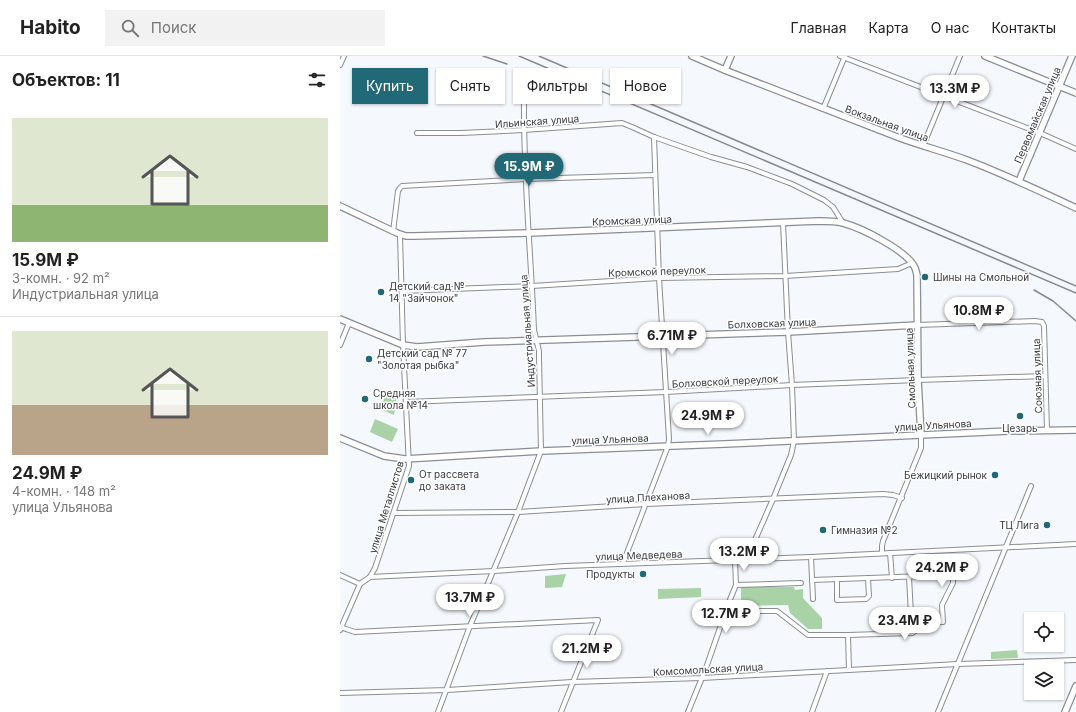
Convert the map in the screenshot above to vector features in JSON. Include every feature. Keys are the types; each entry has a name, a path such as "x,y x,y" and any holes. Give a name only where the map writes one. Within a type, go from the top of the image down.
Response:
{"street":[{"path":"340,65 344,56"},
{"name":"Вокзальная улица","path":"692,56 724,70 923,146 968,160 1076,208"},
{"path":"724,70 731,56"},
{"path":"840,56 1040,133 1076,149"},
{"path":"923,146 960,56"},
{"path":"984,56 1076,93"},
{"name":"Первомайская улица","path":"1018,182 1072,56"},
{"path":"823,108 845,57"},
{"name":"Индустриальная улица","path":"438,712 470,626 518,512 541,451 539,351 534,330 526,179 524,104"},
{"name":"Ильинская улица","path":"417,133 461,133 622,124 632,127 654,138 747,167 792,184 833,206 843,223"},
{"path":"623,563 668,446 669,439 659,278 654,138"},
{"path":"393,232 398,190 402,186 526,179 655,175"},
{"name":"Кромская улица","path":"340,206 393,232 414,236 827,221 843,223 889,244 906,257 916,270"},
{"path":"752,559 751,549 791,455 794,441 783,223"},
{"name":"улица Металлистов","path":"370,577 375,568 409,466 403,344 400,234"},
{"name":"Кромской переулок","path":"402,291 532,286 659,278 785,276 898,269 912,263"},
{"name":"Смольная улица","path":"882,553 883,541 902,498 921,448 922,435 918,380 916,270"},
{"name":"Болховская улица","path":"340,319 403,344 417,347 484,342 663,337 917,325 1042,322"},
{"name":"Союзная улица","path":"1042,322 1044,326 1047,430"},
{"path":"340,345 349,323"},
{"name":"Болховской переулок","path":"406,402 666,392 792,385 1045,376"},
{"name":"улица Ульянова","path":"340,438 384,456 398,459 409,459 541,451 1076,430"},
{"path":"938,712 1031,486"},
{"name":"улица Плеханова","path":"394,513 518,512 646,504 883,494 902,498"},
{"name":"улица Медведева","path":"370,577 623,563 811,557 1076,544"},
{"path":"890,553 892,578"},
{"path":"811,557 813,599"},
{"path":"688,712 736,585 735,560"},
{"path":"340,575 360,584"},
{"path":"726,610 777,611 808,636 912,632 930,622 943,622 942,605 953,583 953,575 812,580"},
{"path":"370,577 360,584 340,628 355,632 598,620 561,712"},
{"path":"909,577 912,632"},
{"path":"836,580 837,600 866,600 869,596 868,579"},
{"path":"736,585 801,583"},
{"path":"848,635 849,670"},
{"name":"Комсомольская улица","path":"340,693 447,690 572,682 702,678 958,664 1076,660"},
{"path":"812,712 827,671"},
{"path":"1066,712 1076,686"}],"green space":[{"path":"387,392 397,395 394,415 380,409"},
{"path":"375,419 398,429 392,442 370,432"},
{"path":"566,574 562,587 545,588 545,576"},
{"path":"741,587 794,587 795,590 803,589 803,598 822,618 822,629 808,629 790,613 788,605 741,606"},
{"path":"701,588 701,597 658,599 658,589"},
{"path":"1017,650 1018,658 991,659 991,652"}],"railway":[{"path":"483,56 507,64"},
{"path":"519,56 1076,293"},
{"path":"539,56 1076,286"},
{"path":"1034,290 1053,301 1076,321"}],"place":[{"name":"Шины на Смольной","path":"925,277"},
{"name":"Детский сад № 14 \"Зайчонок\"","path":"381,292"},
{"name":"Детский сад № 77 \"Золотая рыбка\"","path":"369,359"},
{"name":"Средняя школа №14","path":"365,399"},
{"name":"Цезарь","path":"1020,416"},
{"name":"Бежицкий рынок","path":"995,475"},
{"name":"От рассвета до заката","path":"411,480"},
{"name":"ТЦ Лига","path":"1047,525"},
{"name":"Гимназия №2","path":"823,530"},
{"name":"Продукты","path":"643,574"}]}
